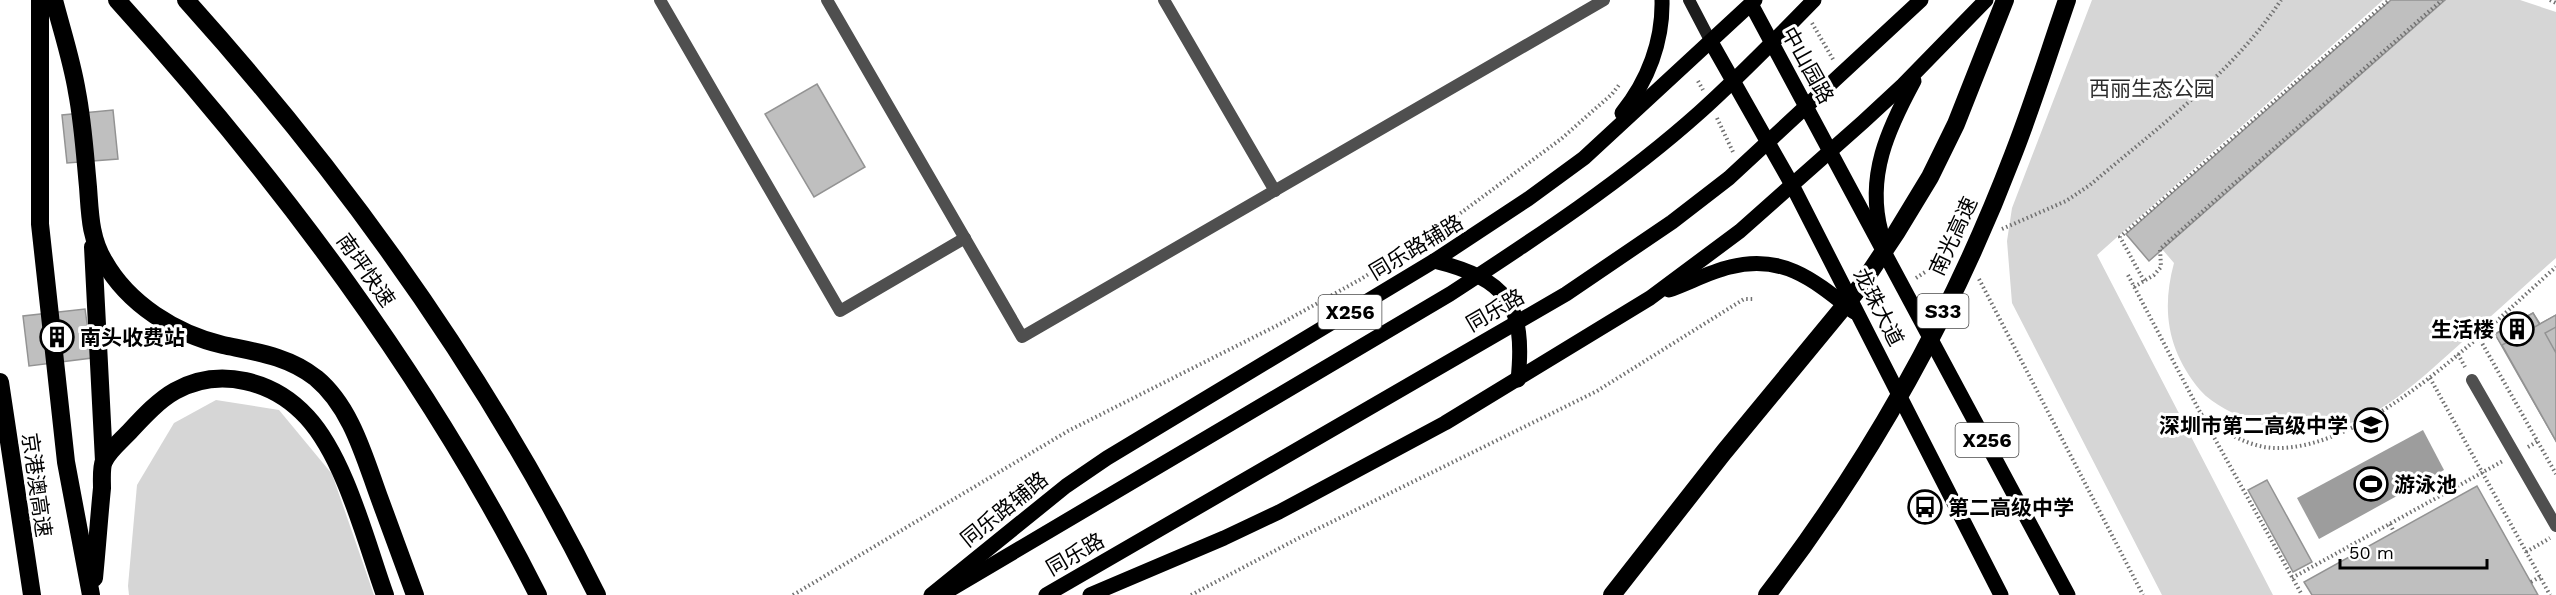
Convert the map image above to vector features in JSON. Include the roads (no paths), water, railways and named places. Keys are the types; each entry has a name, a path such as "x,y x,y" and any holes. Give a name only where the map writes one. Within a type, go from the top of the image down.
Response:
{"highway":[{"path":"40,0 40,224 66,462 92,595"},
{"path":"54,0 78,93 92,236 104,461 92,595"},
{"name":"南坪快速","path":"117,0 242,144 320,244 403,361 467,463 538,595"},
{"name":"南坪快速","path":"186,0 289,120 362,214 447,333 515,442 597,595"},
{"path":"1612,595 1724,452 1860,286 1896,233 1930,177 1956,124 2005,0"},
{"name":"南光高速","path":"1767,595 1824,518 1878,434 1930,339 1983,226 2013,155 2067,0"},
{"path":"92,236 104,261 122,287 171,326 197,338 267,353 294,364 315,378 332,395 350,422 415,595"},
{"path":"104,461 138,422 174,392 193,382 236,379 262,386 285,398 307,417 327,443 341,470 386,595"},
{"name":"京港澳高速","path":"0,382 20,528 32,595"}],"main road":[{"path":"1584,158 1631,102 1650,69 1659,38 1662,0"},
{"path":"1689,0 1711,42"},
{"name":"同乐路","path":"941,595 1450,294 1520,248 1646,156 1699,113 1757,59 1814,0"},
{"name":"同乐路","path":"1046,595 1566,294 1622,258 1729,178 1922,0"},
{"path":"1791,183 1903,85 1986,0"},
{"name":"同乐路辅路","path":"931,595 1047,501 1099,464 1479,233 1584,158 1711,42 1752,1"},
{"name":"中山园路","path":"1752,1 1831,150"},
{"name":"龙珠大道","path":"1711,42 1791,183 2001,595"},
{"path":"1903,287 1885,245 1877,219 1875,191 1883,144 1892,120 1924,63"},
{"name":"龙珠大道","path":"1831,150 2068,595"},
{"name":"X256","path":"1090,595 1279,512 1445,423 1650,298 1740,231 1791,183"},
{"path":"1434,261 1475,273 1492,283 1504,296 1514,313 1520,334 1518,380"},
{"name":"X256","path":"1650,298 1727,267 1747,263 1765,263 1797,271 1861,317"}],"lane":[{"path":"660,0 840,311 965,238"},
{"path":"827,0 1022,337 1604,0"},
{"path":"1164,0 1275,191"},
{"path":"2472,380 2556,526"}],"place":[{"name":"生活楼","path":"2517,329"},
{"name":"南头收费站","path":"57,337"},
{"name":"深圳市第二高级中学","path":"2371,425"},
{"name":"游泳池","path":"2371,484"},
{"name":"第二高级中学","path":"1925,507"}],"park label":[{"name":"西丽生态公园","path":"2152,88"}]}
